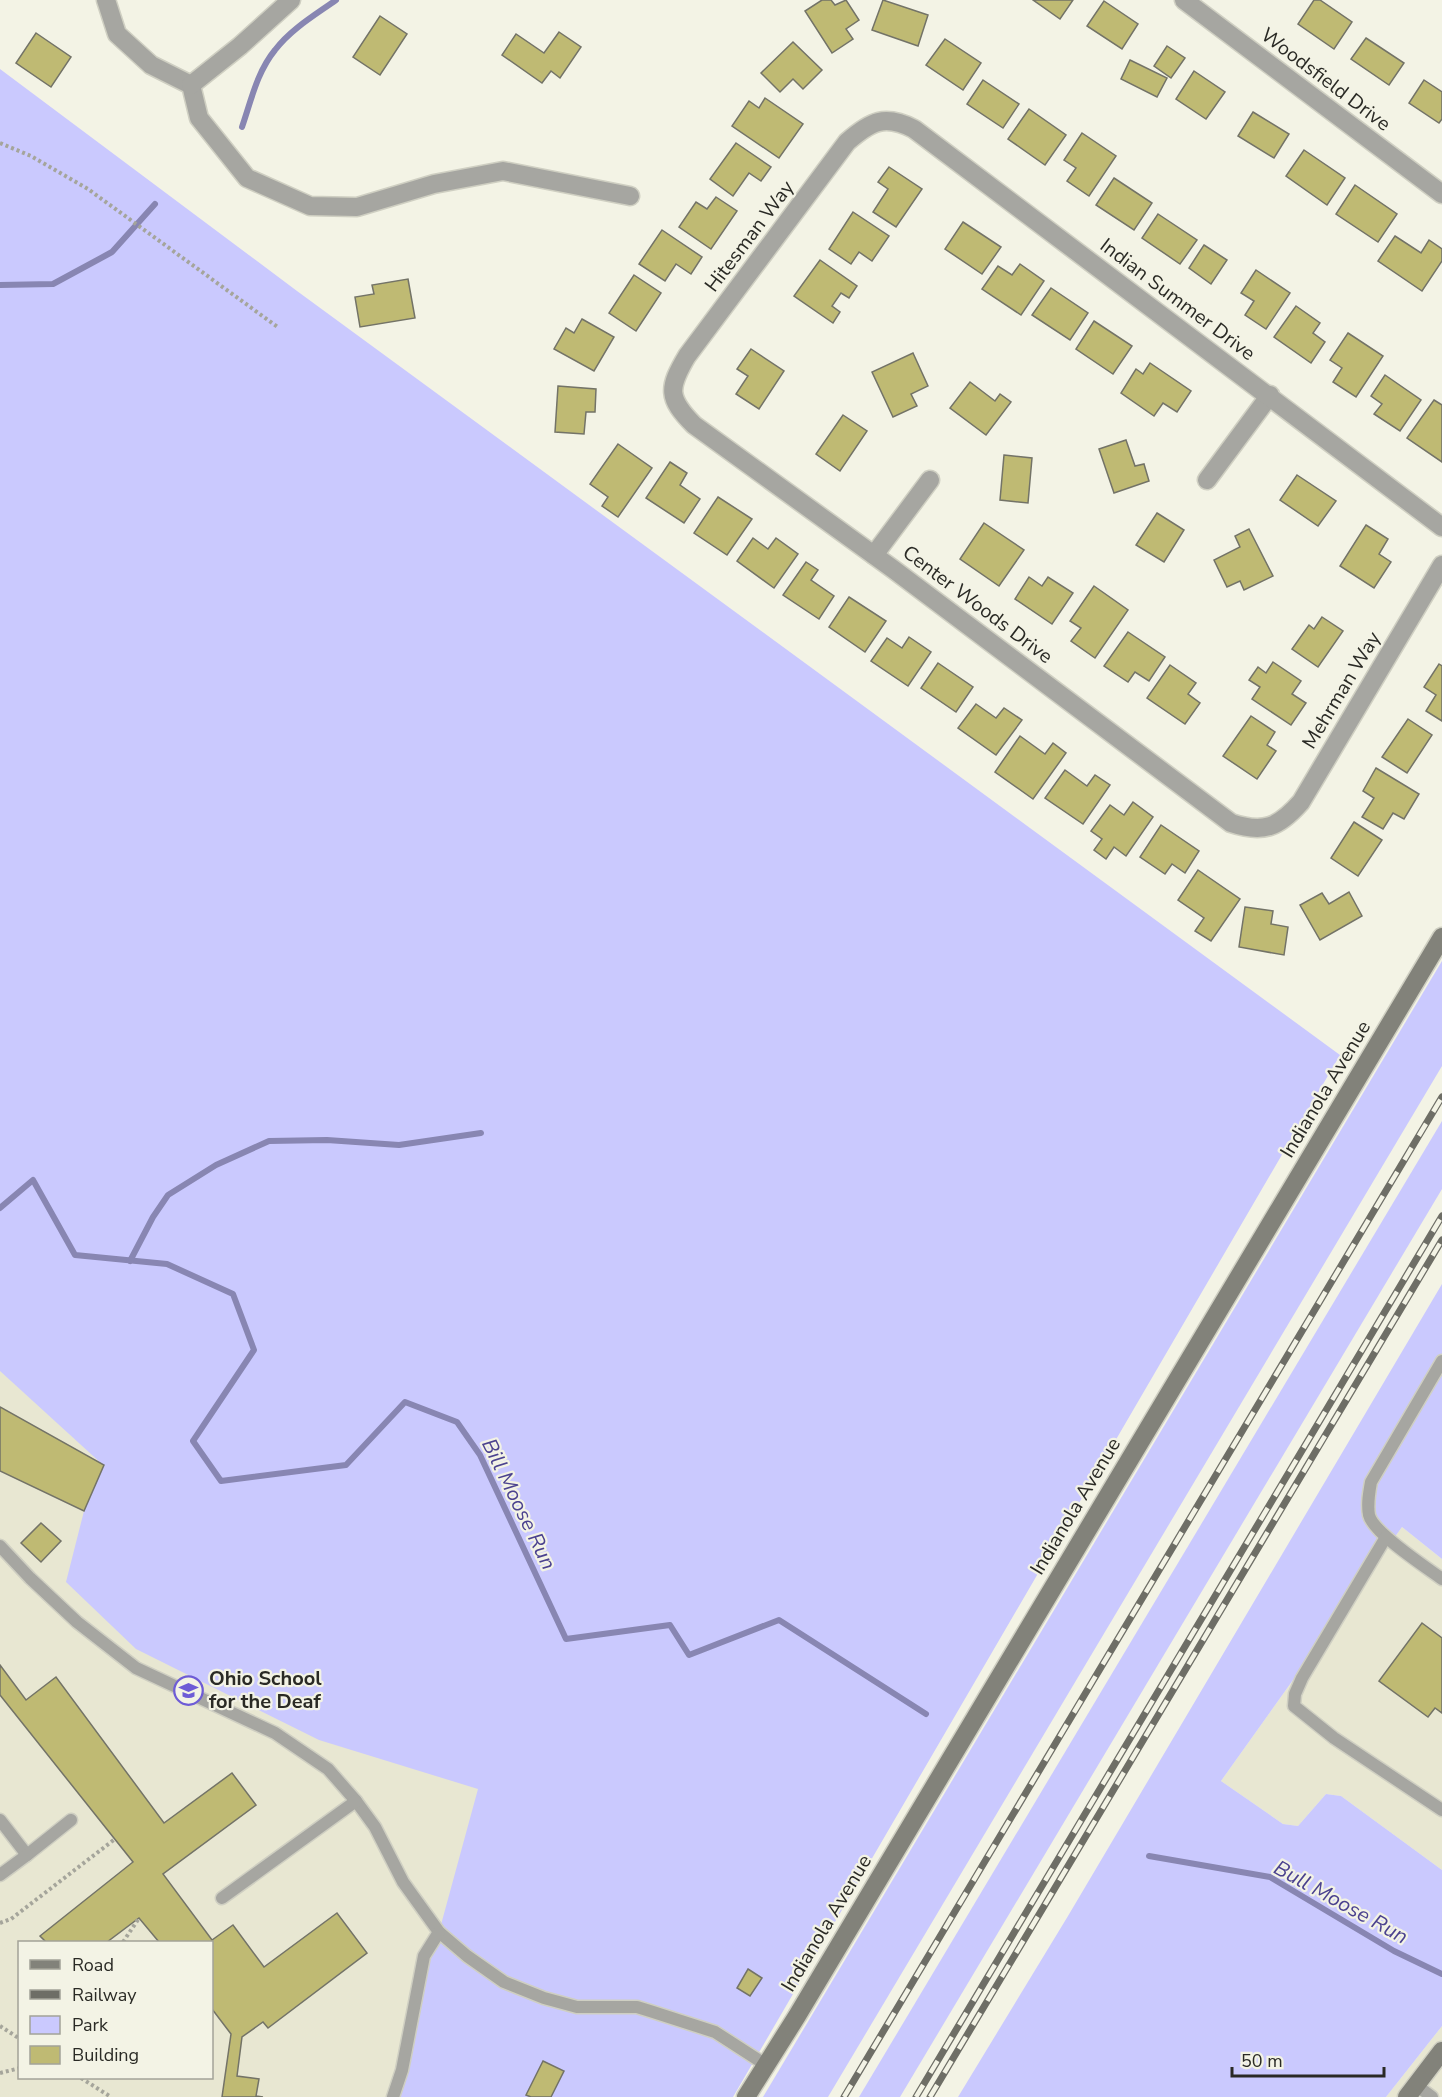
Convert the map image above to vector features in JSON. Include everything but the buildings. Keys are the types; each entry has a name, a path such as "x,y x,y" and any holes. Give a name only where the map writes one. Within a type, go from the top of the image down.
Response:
{"main road":[{"name":"Indianola Avenue","path":"746,2097 1442,937"},
{"path":"1411,2091 1442,2051"}],"street":[{"path":"106,0 117,34 151,65 191,85 199,118 247,178 310,206 357,207 434,184 503,171 630,196"},
{"path":"191,85 240,46 291,0"},
{"name":"Woodsfield Drive","path":"1184,0 1442,194"},
{"name":"Indian Summer Drive","path":"882,120 899,121 914,129 1270,395 1442,527"},
{"name":"Hitesman Way","path":"672,396 676,375 687,356 847,142 863,128 882,120"},
{"path":"1207,480 1270,395"},
{"name":"Center Woods Drive","path":"672,396 681,412 694,425 874,555 1232,823 1249,829 1268,828"},
{"path":"874,555 930,480"},
{"name":"Mehrman Way","path":"1268,828 1287,818 1301,802 1442,565"}],"lane":[{"path":"1442,1361 1371,1482 1368,1499 1369,1517 1386,1537 1442,1579"},
{"path":"1386,1537 1302,1678 1295,1694 1294,1706 1334,1738 1442,1810"},
{"path":"0,1545 30,1578 77,1622 136,1668 275,1733 328,1769 375,1827 403,1882 439,1932 467,1956 504,1982 544,1998 577,2007 637,2007 650,2011 715,2032 766,2065"},
{"path":"222,1898 356,1801"},
{"path":"0,1820 27,1855"},
{"path":"0,1875 72,1820"},
{"path":"393,2097 402,2070 424,1956 439,1932"},
{"path":"1411,2091 1432,2097"}],"path":[{"path":"0,142 31,156 88,189 279,328"},
{"path":"0,1923 11,1919 115,1839"},
{"path":"124,1941 139,1918"},
{"path":"0,2026 18,2038"},
{"path":"0,2073 18,2068"},
{"path":"83,2079 111,2097"}],"shaded area":[{"name":"Ohio School for the Deaf","path":"0,1332 478,1788 709,2097 0,2097"},
{"path":"1402,1527 1442,1559 1442,1870 1341,1796 1326,1794 1298,1826 1283,1824 1221,1781"},
{"path":"1442,2026 1442,2097 1386,2097"}],"green space":[{"path":"0,69 297,291 1340,1055 733,2097 389,2097 439,1932 478,1789 319,1740 136,1649 66,1582 84,1511 103,1465 0,1371"},
{"path":"1442,961 1442,1066 828,2097 763,2097"},
{"path":"1442,1121 1442,1189 900,2097 859,2097"},
{"path":"1442,1284 1442,1559 1402,1527 1221,1781 1283,1824 1298,1826 1326,1794 1341,1796 1442,1870 1442,2026 1386,2097 958,2097 1068,1916"}],"waterway":[{"path":"242,127 259,77 275,50 296,29 336,0"},
{"path":"0,285 53,284 112,252 155,204"},
{"path":"130,1261 153,1217 168,1195 216,1165 269,1141 327,1140 399,1145 481,1133"},
{"name":"Bill Moose Run","path":"0,1208 33,1180 75,1255 167,1264 233,1294 254,1350 193,1441 221,1481 346,1465 405,1402 457,1422 480,1455 566,1639 670,1625 689,1655 779,1620 926,1714"},
{"name":"Bull Moose Run","path":"1149,1856 1270,1877 1394,1951 1442,1974"}],"railway":[{"path":"844,2097 1442,1097"},
{"path":"916,2097 1442,1216"},
{"path":"930,2097 1442,1240"}],"place":[{"name":"Ohio School for the Deaf","path":"188,1690"}]}
